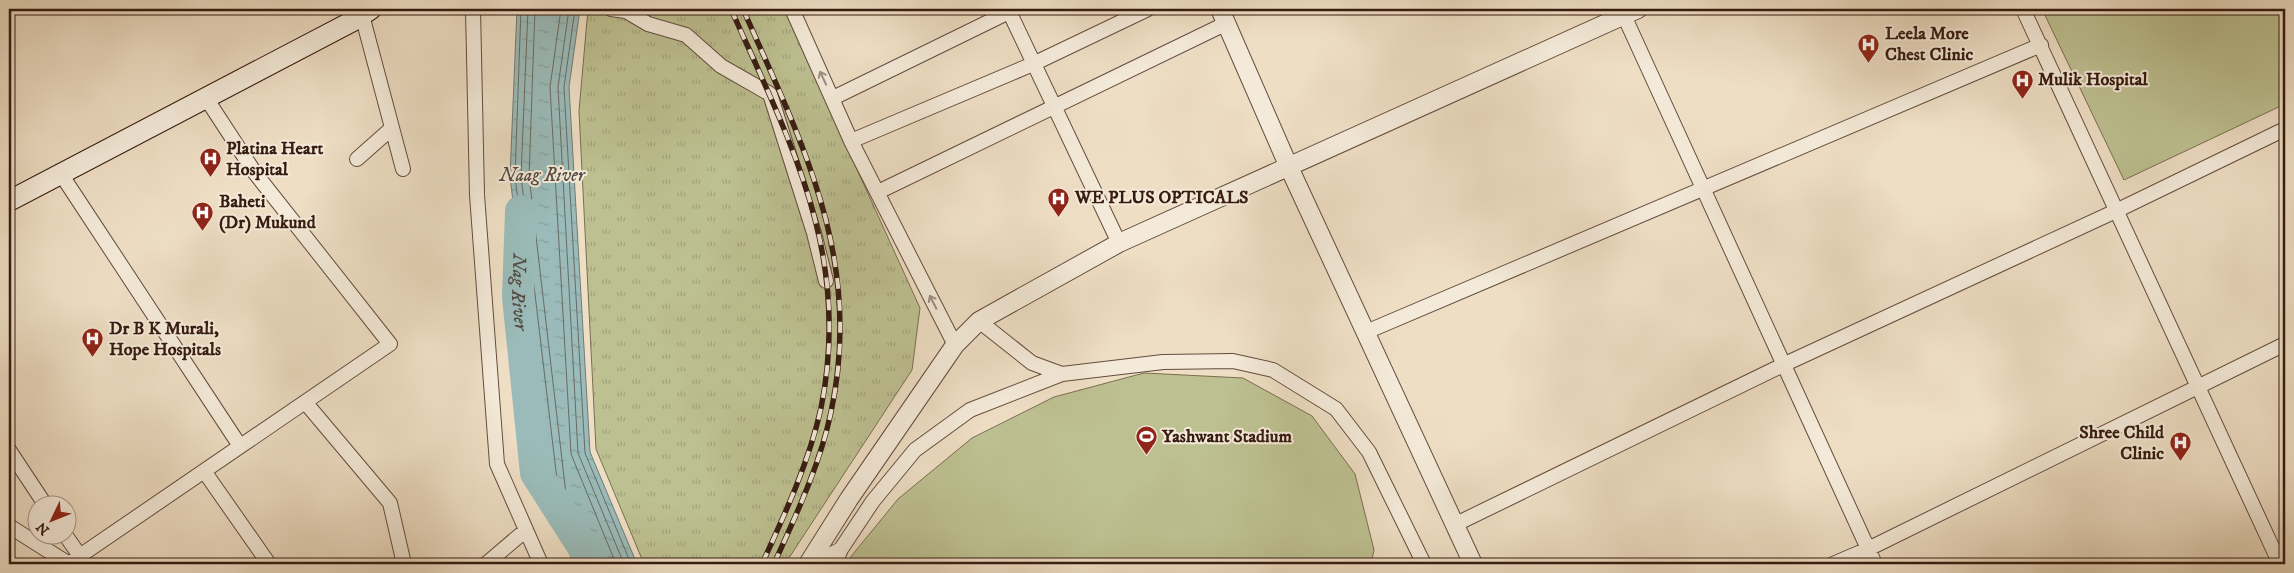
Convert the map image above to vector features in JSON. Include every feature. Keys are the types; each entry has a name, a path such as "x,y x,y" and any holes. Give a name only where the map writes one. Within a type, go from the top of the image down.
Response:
{"main road":[{"path":"9,201 206,98 359,13"}],"street":[{"path":"473,9 477,194 497,464 541,564"},
{"path":"611,9 626,11 648,24 686,35 721,66 770,94 814,233 826,281"},
{"path":"793,9 851,141 955,345"},
{"path":"851,141 1033,64 1148,9"},
{"path":"2023,9 2118,210 2196,387 2278,561"},
{"path":"833,98 1011,10 1033,64 1119,243"},
{"path":"808,564 849,498 955,345 979,321 1119,243 1628,11 1702,188 1785,364 1875,564"},
{"path":"359,13 403,169"},
{"path":"878,192 1054,106 1224,16 1288,165 1473,564"},
{"path":"1366,332 2041,45"},
{"path":"73,561 390,344 255,173 206,98"},
{"path":"357,159 392,128"},
{"path":"1454,524 1785,364 2118,210 2285,129"},
{"path":"61,174 240,446"},
{"path":"979,321 1032,362 1062,374"},
{"path":"1832,564 1868,549 2285,344"},
{"path":"834,564 841,548 873,502 915,450 970,410 1062,374 1163,362 1233,362 1273,370 1336,409 1370,452 1424,564"},
{"path":"305,402 390,503 404,564"},
{"path":"9,450 39,496"},
{"path":"204,471 269,564"},
{"path":"9,526 73,561"},
{"path":"486,564 526,530"},
{"path":"69,546 73,561"},
{"path":"813,564 841,548"}],"green space":[{"path":"588,9 784,9 920,308 912,370 785,564 644,564 596,449 579,111"},
{"path":"2042,9 2285,9 2285,104 2124,180"},
{"name":"Yashwant Stadium","path":"1144,373 1243,378 1312,416 1355,474 1374,550 1371,564 848,564 849,559 898,499 972,438 1054,397"}],"water":[{"name":"Naag River","path":"517,9 580,9 569,87 590,452 637,564 574,564 549,509 510,176"}],"waterway":[{"name":"Nag River","path":"521,211 518,297 536,473 594,564"}],"railway":[{"path":"731,9 794,154 810,202 822,250 828,300 828,352 821,408 796,488 762,564"},
{"path":"743,9 786,107 822,204 833,253 839,304 839,357 831,412 821,451 807,489 774,564"}],"place":[{"name":"Leela More Chest Clinic","path":"1869,63"},
{"name":"Mulik Hospital","path":"2022,99"},
{"name":"Platina Heart Hospital","path":"210,178"},
{"name":"WE PLUS OPTICALS","path":"1059,217"},
{"name":"Baheti (Dr) Mukund","path":"203,231"},
{"name":"Dr B K Murali, Hope Hospitals","path":"93,358"},
{"name":"Yashwant Stadium","path":"1146,456"},
{"name":"Shree Child Clinic","path":"2180,462"}]}
